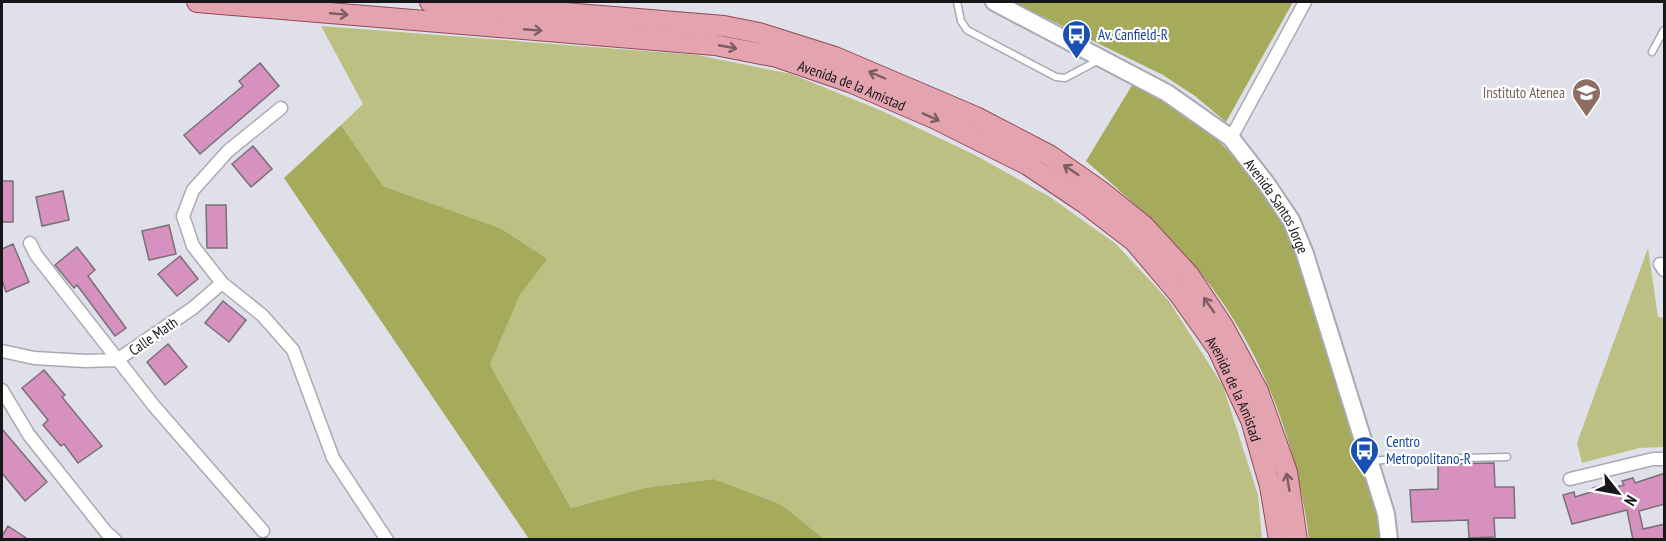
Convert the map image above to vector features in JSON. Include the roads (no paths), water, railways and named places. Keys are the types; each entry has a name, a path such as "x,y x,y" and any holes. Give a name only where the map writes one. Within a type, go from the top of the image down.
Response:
{"main road":[{"name":"Avenida de la Amistad","path":"197,2 715,45 788,61 850,82 936,119 1028,165 1086,204 1134,241 1179,294 1218,349 1251,420 1270,486 1279,540"},
{"name":"Avenida de la Amistad","path":"430,2 724,26 759,33 857,66 976,117 1049,155 1102,192 1143,225 1189,275 1224,326 1258,391 1287,472 1297,540"},
{"name":"Avenida Santos Jorge","path":"994,2 1167,93 1231,138 1266,183 1292,220 1305,254 1371,462 1386,514 1389,540"},
{"path":"1270,486 1270,540"}],"street":[{"path":"1231,138 1305,2"},
{"path":"281,108 228,151 193,190 183,216 193,246 222,283 262,315 293,350 333,458 387,540"},
{"path":"30,243 36,255 117,360 263,531"},
{"name":"Calle Math","path":"2,351 34,358 117,360 193,308 222,283"},
{"path":"2,390 29,435 92,515 115,540"},
{"path":"1570,478 1653,459 1665,459"}],"lane":[{"path":"957,2 960,21 967,30 1056,76 1065,78 1102,58"},
{"path":"1652,52 1665,30"},
{"path":"1371,462 1507,458"}],"place":[{"name":"Av. Canfield-R","path":"1077,60"},
{"name":"Instituto Atenea","path":"1586,118"},
{"name":"Centro Metropolitano-R","path":"1365,476"}]}
